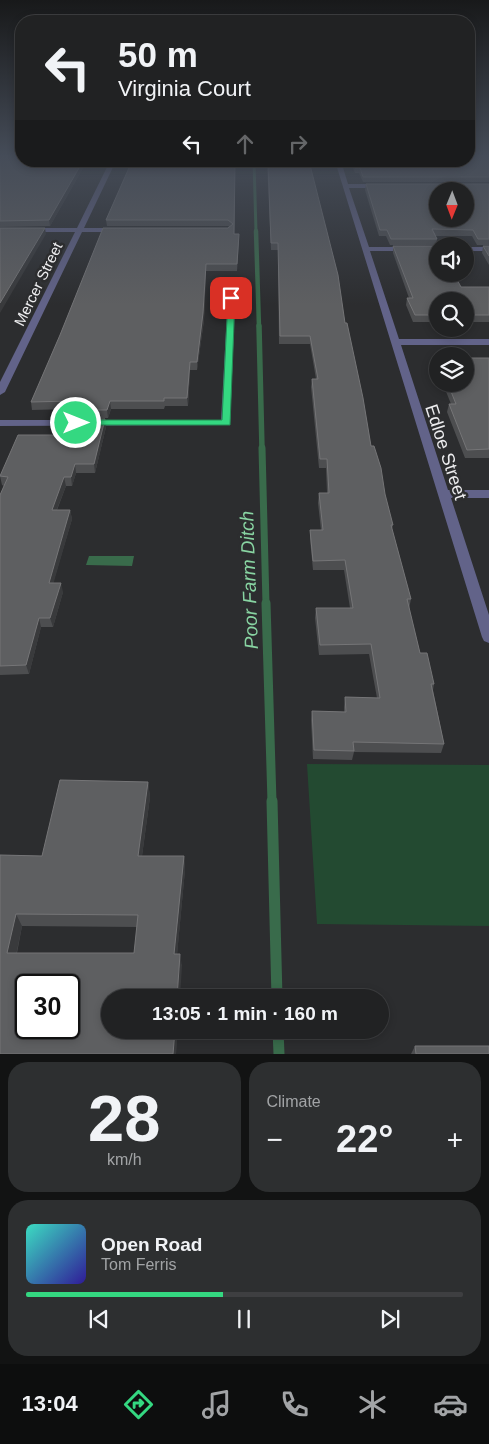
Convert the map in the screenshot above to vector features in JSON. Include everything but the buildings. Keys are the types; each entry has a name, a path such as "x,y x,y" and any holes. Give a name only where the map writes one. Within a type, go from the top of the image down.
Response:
{"street":[{"name":"Mercer Street","path":"0,392 91,206"},
{"name":"Edloe Street","path":"352,206 489,637"},
{"path":"0,230 129,230"},
{"path":"366,249 429,249"},
{"path":"474,249 489,249"},
{"path":"0,423 226,423 232,280"},
{"path":"394,342 489,342"},
{"path":"443,494 489,494"}],"shaded area":[{"path":"89,556 134,556 132,566 86,565"},
{"path":"307,764 489,765 489,926 317,924"}],"waterway":[{"name":"Poor Farm Ditch","path":"255,206 256,232"},
{"name":"Poor Farm Ditch","path":"256,231 259,327"},
{"name":"Poor Farm Ditch","path":"259,326 262,449"},
{"name":"Poor Farm Ditch","path":"262,448 266,604"},
{"name":"Poor Farm Ditch","path":"266,603 272,802"},
{"name":"Poor Farm Ditch","path":"272,801 277,989"},
{"name":"Poor Farm Ditch","path":"278,1039 279,1054"}],"route":[{"path":"76,423 226,423 231,298"}]}
